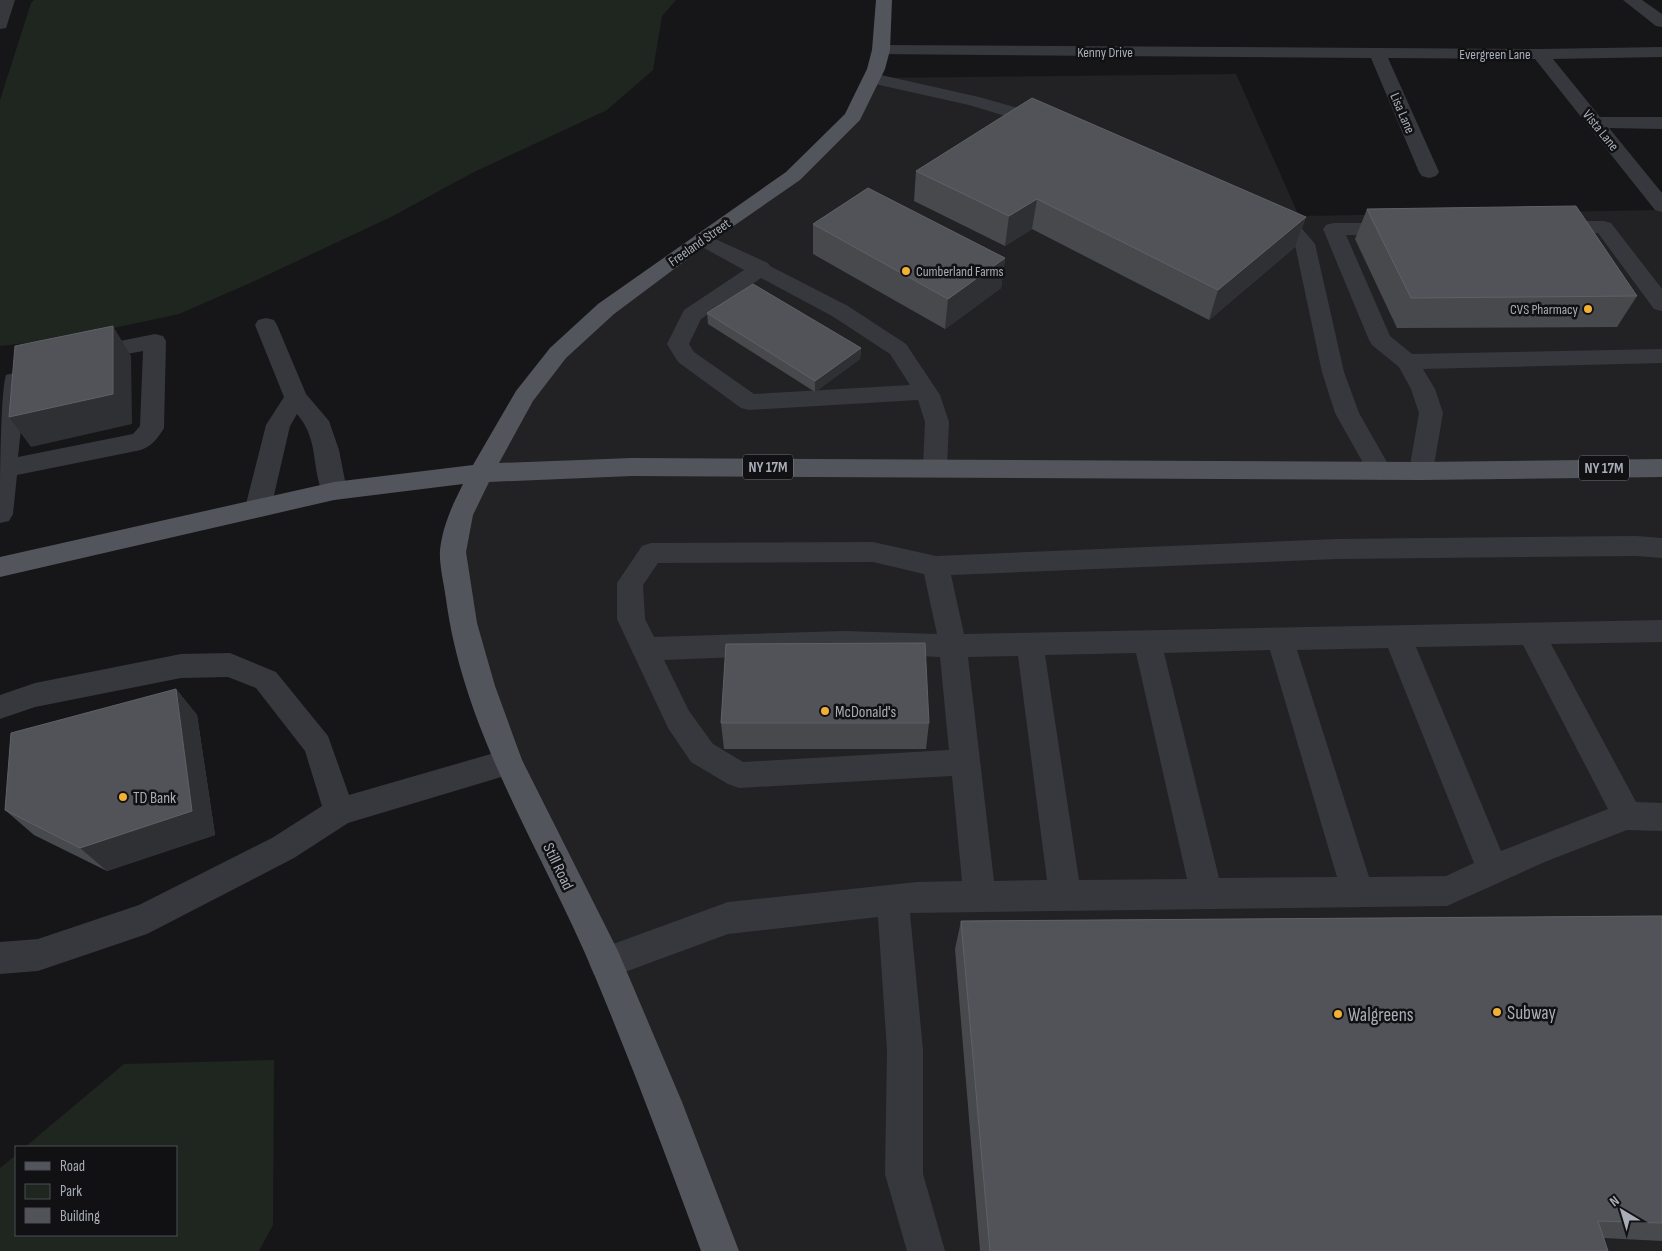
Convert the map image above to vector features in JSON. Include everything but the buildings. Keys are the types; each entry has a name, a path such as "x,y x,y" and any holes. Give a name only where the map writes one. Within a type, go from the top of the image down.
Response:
{"main road":[{"name":"Freeland Street","path":"481,473 524,397 558,353 606,309 793,176 853,116 872,78 881,50 884,0"},
{"name":"NY 17M","path":"0,567 334,492 481,473 632,467 935,467 1380,471 1662,468"},
{"name":"Still Road","path":"481,473 460,515 454,552 463,623 481,686 508,762 606,963 664,1102 720,1251"}],"street":[{"path":"0,24 7,0"},
{"path":"1631,0 1662,22"},
{"name":"Kenny Drive","path":"881,50 1328,53"},
{"name":"Evergreen Lane","path":"1328,53 1540,54 1662,52"},
{"name":"Lisa Lane","path":"1377,53 1429,172"},
{"name":"Vista Lane","path":"1540,54 1662,206"},
{"path":"872,78 1002,108 1064,128"},
{"path":"1594,122 1662,123"},
{"path":"1251,209 1291,228 1305,244 1334,372 1347,413 1380,471"},
{"path":"1536,227 1604,227 1662,304"},
{"path":"1420,228 1333,229 1380,340 1407,362 1423,389 1431,413 1422,471"},
{"path":"702,239 840,311 898,349 926,392 937,422 935,467"},
{"path":"760,268 692,315 678,344 686,358 749,402 926,392"},
{"path":"266,325 296,398 317,421 327,450 334,492"},
{"path":"5,468 141,441 152,428 154,341 71,358"},
{"path":"1407,362 1662,356"},
{"path":"0,514 16,369 34,365"},
{"path":"258,508 278,425 296,398"},
{"path":"966,762 739,775 702,753 678,719 647,649 631,619 630,583 651,553 873,552 936,566 1337,549 1636,546 1662,548"},
{"path":"936,566 953,646 980,896"},
{"path":"647,649 844,642 953,646 1531,634 1661,634"},
{"path":"1531,634 1627,816"},
{"path":"1398,637 1493,871"},
{"path":"1280,639 1358,892"},
{"path":"1147,642 1206,894"},
{"path":"1030,645 1065,895"},
{"path":"0,707 35,695 181,666 230,665 266,680 318,745 340,812"},
{"path":"0,958 38,955 147,918 283,848 340,812 508,762"},
{"path":"606,963 728,918 917,897 1447,891 1536,852 1627,816 1662,817"},
{"path":"893,900 904,1050 904,1174 926,1251"}],"shaded area":[{"path":"1236,74 1299,216 1662,210 1662,1251 719,1251 481,686 460,515 558,353 815,157 872,78"}],"green space":[{"path":"34,0 676,0 662,16 653,70 607,110 472,173 393,216 179,314 63,339 0,346 0,100 31,3"},
{"path":"274,1060 273,1225 259,1251 0,1251 0,1168 15,1156 15,1236 178,1236 178,1146 26,1146 124,1064"}],"place":[{"name":"Cumberland Farms","path":"906,271"},
{"name":"CVS Pharmacy","path":"1588,309"},
{"name":"McDonald's","path":"825,711"},
{"name":"TD Bank","path":"123,797"},
{"name":"Subway","path":"1497,1012"},
{"name":"Walgreens","path":"1338,1014"}]}
